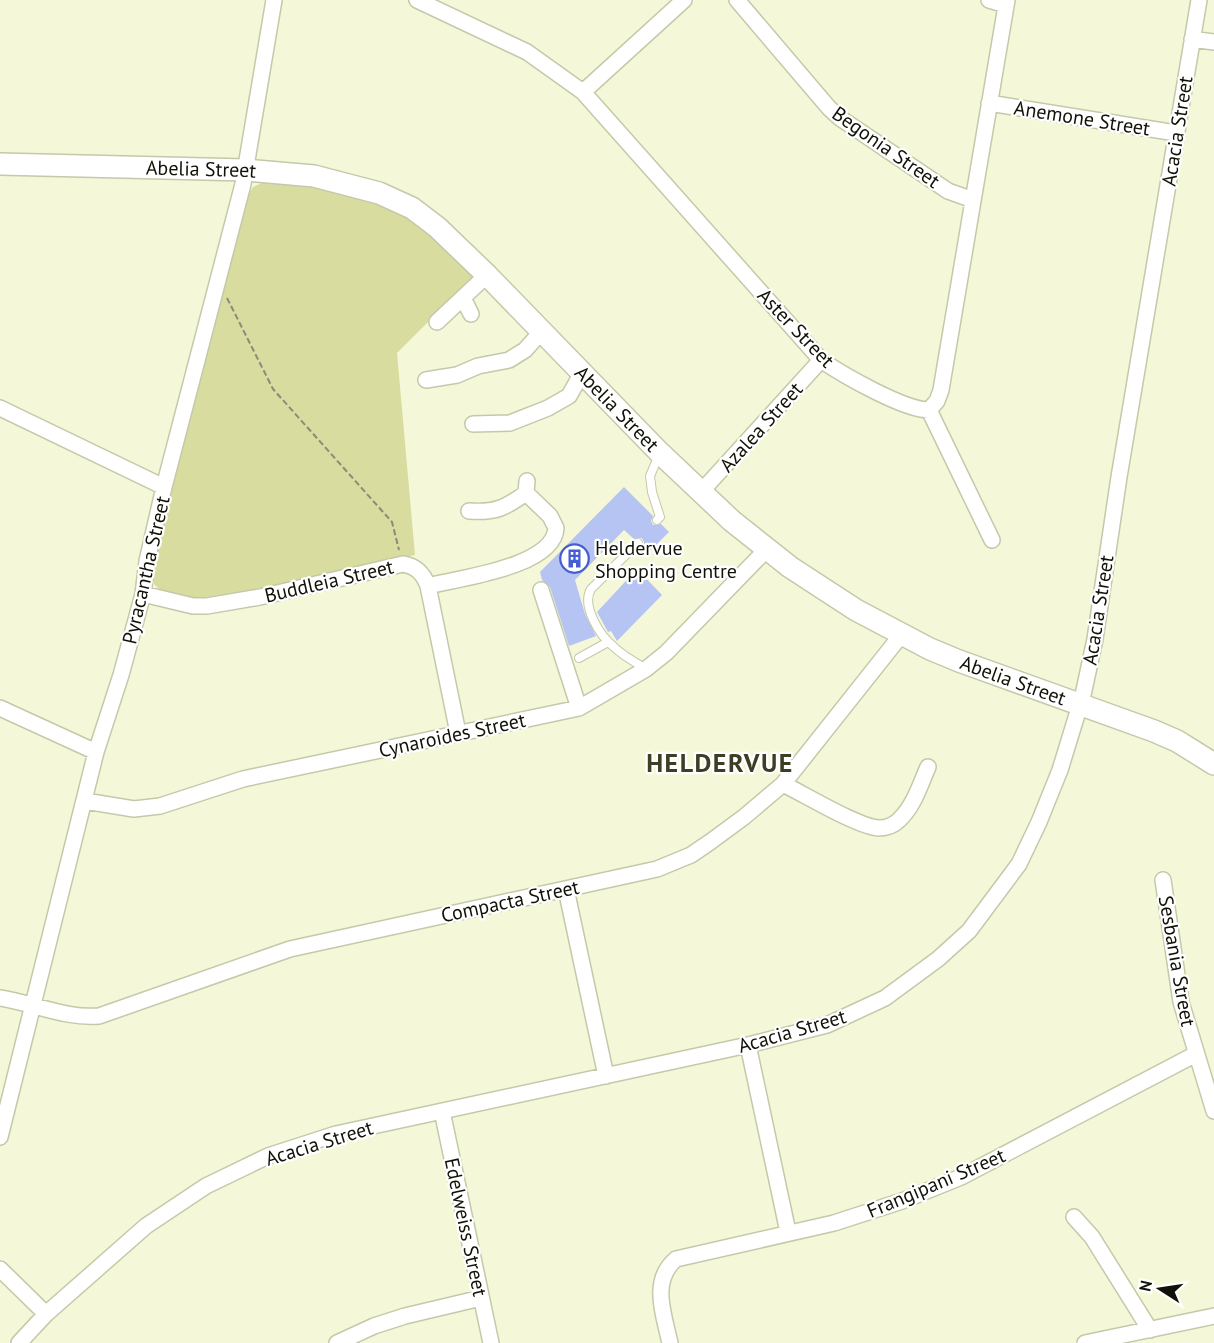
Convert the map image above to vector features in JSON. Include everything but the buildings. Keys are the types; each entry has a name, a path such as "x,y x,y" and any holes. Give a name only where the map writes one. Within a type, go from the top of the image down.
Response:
{"street":[{"name":"Pyracantha Street","path":"0,1137 96,752 122,675 143,594 147,561 164,487 246,170 274,0"},
{"name":"Aster Street","path":"417,0 449,7 527,52 583,92 821,360 904,406 929,411"},
{"path":"583,92 684,0"},
{"name":"Begonia Street","path":"737,0 840,118 948,191 972,200"},
{"path":"989,0 1007,2 941,390 937,401 929,411 992,540"},
{"name":"Acacia Street","path":"19,1343 46,1314 146,1226 206,1186 268,1155 336,1134 748,1045 827,1025 885,998 938,959 969,931 1018,864 1039,822 1060,770 1080,706 1095,639 1120,465 1199,0"},
{"path":"1192,39 1214,42"},
{"name":"Anemone Street","path":"989,103 1176,133"},
{"name":"Abelia Street","path":"0,164 246,170 314,177 379,193 412,208 437,227 487,275 700,493 766,549 856,610 902,634 959,661 1177,741 1214,764"},
{"path":"437,322 487,275"},
{"path":"463,298 471,315"},
{"path":"426,381 509,360 525,350 542,331"},
{"name":"Azalea Street","path":"700,493 821,360"},
{"path":"473,424 510,423 548,408 569,396 582,373"},
{"path":"0,408 164,487"},
{"path":"459,733 428,585 526,561 547,547 555,533 554,523 527,487 503,508 492,511 469,511"},
{"name":"Cynaroides Street","path":"85,801 134,809 160,806 243,779 579,708 645,669 680,640 766,549"},
{"name":"Buddleia Street","path":"143,594 193,606 207,606 260,597 403,564 417,569 428,585"},
{"path":"541,590 579,708"},
{"name":"Compacta Street","path":"0,998 33,1004 70,1015 99,1016 290,949 657,869 691,855 744,817 783,784 902,634"},
{"path":"0,708 96,752"},
{"path":"783,784 857,822 885,828 893,825 908,810 928,767"},
{"name":"Sesbania Street","path":"1163,880 1181,1002 1214,1111"},
{"path":"566,888 606,1076"},
{"path":"748,1045 788,1232"},
{"name":"Frangipani Street","path":"670,1343 660,1296 662,1280 669,1265 683,1256 834,1223 875,1211 961,1177 1196,1054"},
{"name":"Edelweiss Street","path":"442,1111 491,1343"},
{"path":"1074,1217 1092,1237 1150,1330"},
{"path":"0,1269 46,1314"},
{"path":"337,1343 374,1326 405,1316 482,1298"},
{"path":"1085,1343 1214,1316"}],"lane":[{"path":"657,520 660,517 652,492 650,476 660,453"},
{"path":"638,543 588,594 588,609 608,642 645,669"},
{"path":"579,658 608,642"}],"path":[{"path":"219,278 273,389 392,522 403,564"}],"green space":[{"path":"264,182 324,188 381,205 424,230 474,276 397,353 415,555 208,600 189,598 160,589 152,580 151,572 248,195 253,187"}],"place":[{"name":"Heldervue Shopping Centre","path":"574,559"}],"district":[{"name":"HELDERVUE","path":"720,763"}]}
